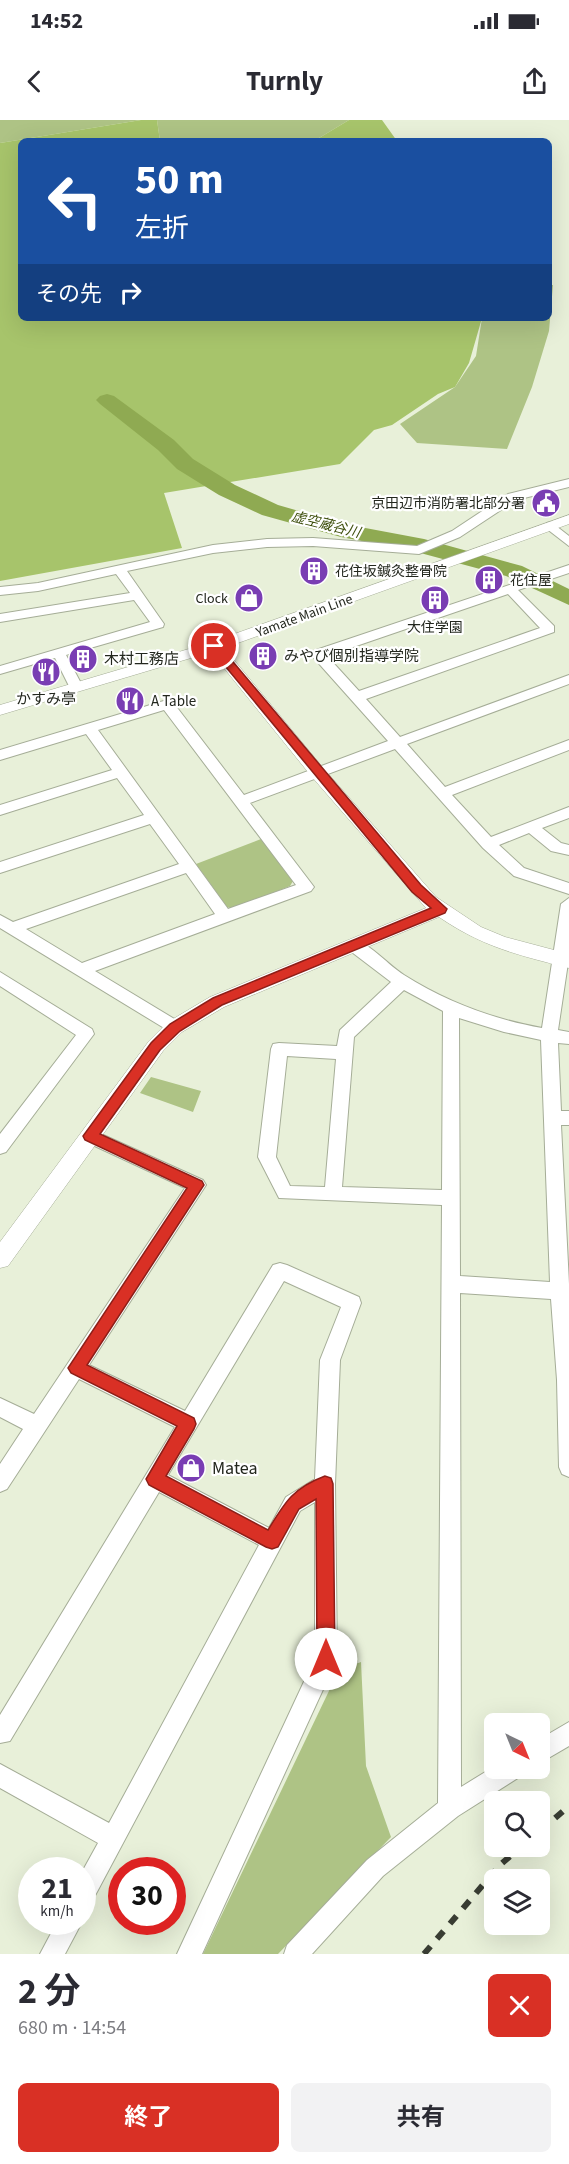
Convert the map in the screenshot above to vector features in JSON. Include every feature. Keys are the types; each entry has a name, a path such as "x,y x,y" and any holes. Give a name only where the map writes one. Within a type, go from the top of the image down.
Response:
{"street":[{"path":"0,591 38,587 120,571 213,549 267,543 313,542 419,550 438,543 512,497 569,483"},
{"name":"Yamate Main Line","path":"0,710 214,646 569,519"},
{"path":"551,526 569,542"},
{"path":"0,670 158,624 120,571"},
{"path":"563,571 318,654 488,844 519,872 569,889"},
{"path":"357,697 549,629 510,590"},
{"path":"0,618 136,596"},
{"path":"214,646 318,773 417,888 441,909 474,932 500,944 565,961"},
{"path":"59,654 76,687"},
{"path":"241,801 569,679"},
{"path":"0,755 167,704 306,887 79,970"},
{"path":"89,728 226,918"},
{"path":"442,793 569,745"},
{"path":"0,810 120,772"},
{"path":"488,844 569,812"},
{"path":"0,868 152,818"},
{"path":"531,827 556,847 569,850"},
{"path":"6,925 188,867"},
{"path":"569,904 565,961 549,1036 560,1118 560,1291 568,1380 569,1467"},
{"path":"2,1254 156,1046 175,1027 218,1002 441,909"},
{"path":"6,925 175,1027"},
{"path":"355,946 402,982 451,1008 492,1023 549,1036 569,1038"},
{"path":"333,1194 346,1035 402,982"},
{"path":"0,1147 86,1034 3,986"},
{"path":"450,1808 451,1008"},
{"path":"343,1053 279,1049 267,1157 285,1193 451,1198"},
{"path":"0,1482 197,1185 90,1136"},
{"path":"0,1732 2,1733 280,1271 352,1304 330,1360 325,1484 326,1659 189,1954"},
{"path":"451,1284 560,1291"},
{"path":"76,1368 188,1424"},
{"path":"0,1407 37,1426"},
{"path":"155,1479 272,1541"},
{"path":"96,1872 293,1504 325,1484"},
{"path":"550,1745 569,1733"},
{"path":"0,1775 114,1839"},
{"path":"296,1954 375,1868 450,1808 496,1779"},
{"path":"52,1954 63,1935"}],"green space":[{"path":"0,120 141,120 31,138 18,138 18,140 0,143"},
{"path":"141,120 157,120 160,138 31,138"},
{"path":"157,120 349,120 319,138 160,138"},
{"path":"349,120 382,120 395,138 319,138"},
{"path":"18,140 18,321 481,321 469,363 455,387 438,394 392,425 374,430 340,464 164,493 182,548 0,581 0,143"},
{"path":"482,321 550,321 532,387 507,449 417,443 400,424 455,387 476,356"},
{"path":"261,839 293,881 290,886 233,909 227,907 196,864"},
{"path":"151,1077 201,1091 193,1112 140,1093"},
{"path":"361,1662 366,1766 391,1837 278,1954 203,1954 339,1670"}],"waterway":[{"name":"虚空蔵谷川","path":"107,400 166,445 185,464 227,490 270,510 341,530 416,544 514,571 569,598"}],"railway":[{"path":"550,1822 569,1806"},
{"path":"424,1954 509,1857"}],"place":[{"name":"京田辺市消防署北部分署","path":"546,503"},
{"name":"花住坂鍼灸整骨院","path":"314,571"},
{"name":"花住屋","path":"489,580"},
{"name":"Clock","path":"249,598"},
{"name":"大住学園","path":"435,600"},
{"name":"みやび個別指導学院","path":"263,656"},
{"name":"木村工務店","path":"83,659"},
{"name":"かすみ亭","path":"46,672"},
{"name":"A Table","path":"130,701"},
{"name":"Matea","path":"191,1468"}],"route":[{"path":"214,646 318,773 417,888 430,902 441,909 218,1002 175,1027 156,1046 90,1136 197,1185 76,1368 188,1424 155,1479 272,1541 293,1504 325,1484 326,1659"}]}
